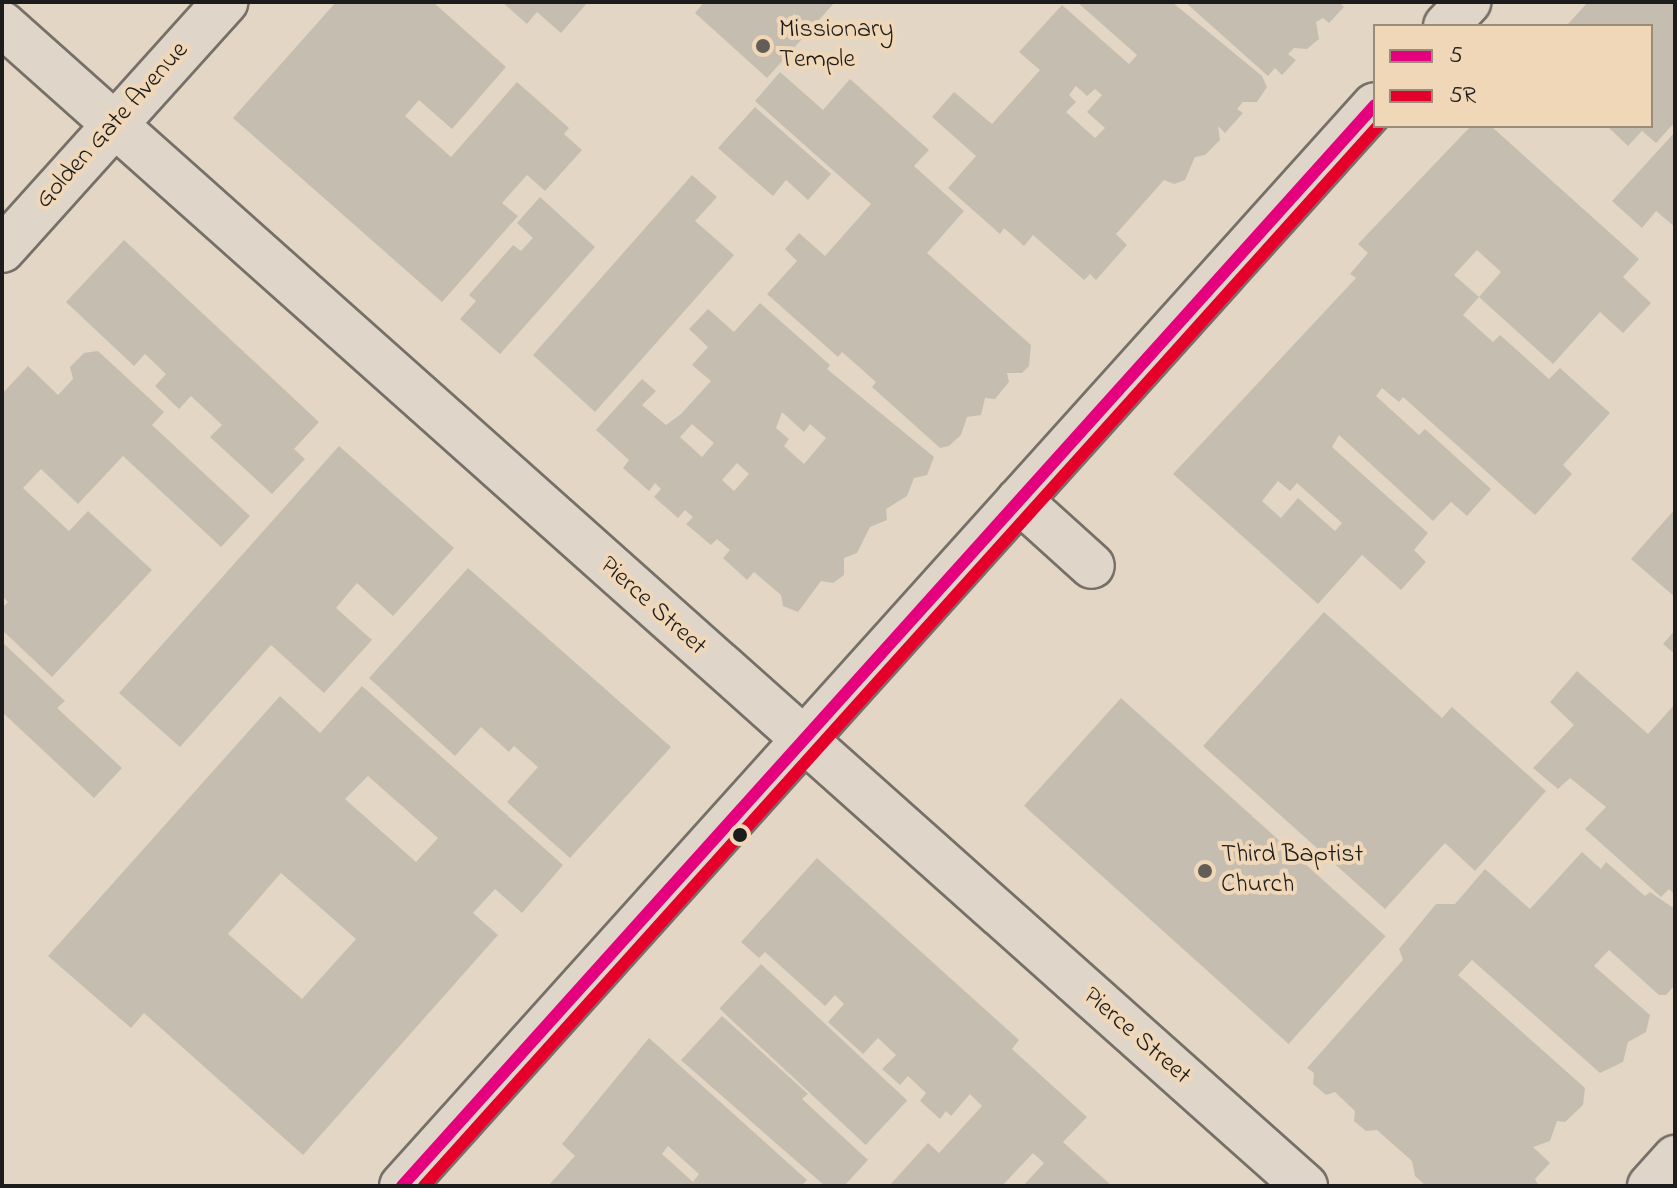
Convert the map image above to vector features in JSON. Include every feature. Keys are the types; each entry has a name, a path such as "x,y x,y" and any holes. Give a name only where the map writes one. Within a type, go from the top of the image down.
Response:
{"street":[{"name":"Golden Gate Avenue","path":"2,250 225,2"},
{"name":"Pierce Street","path":"2,24 802,743 1305,1186"},
{"path":"402,1186 1373,107"},
{"path":"1019,500 1092,566"},
{"path":"1650,1186 1675,1158"}],"building":[{"path":"336,2 433,2 506,67 452,129 419,100 405,116 451,157 517,82 569,128 564,134 582,150 545,191 527,175 502,203 518,216 442,302 233,118"},
{"path":"502,2 588,2 561,33 537,12 527,24"},
{"name":"Missionary Temple","path":"704,2 835,2 767,78 695,13"},
{"path":"1077,2 1172,2 1262,76 1267,87 1257,102 1243,102 1237,109 1243,113 1225,133 1218,126 1220,140 1205,155 1195,157 1185,180 1174,184 1164,180 1116,234 1127,245 1096,280 1090,274 1084,280 1033,235 1024,246 1004,228 1000,234 948,188 976,156 932,117 954,92 992,124 1040,70 1019,52 1062,5 1129,64 1137,55","holes":["1076,86 1087,96 1095,89 1102,95 1087,112 1105,128 1095,138 1066,112 1076,102 1069,95"]},
{"path":"1185,2 1339,2 1344,7 1329,23 1323,18 1316,22 1319,39 1307,49 1294,48 1288,54 1296,60 1282,75 1275,68 1268,76"},
{"path":"1588,2 1675,2 1675,122 1656,143 1642,131 1628,146 1609,128 1653,128 1653,24 1568,24"},
{"path":"780,72 823,110 850,79 929,150 914,166 964,211 927,253 1031,345 1029,366 1022,373 1007,373 1009,382 995,399 985,398 981,415 967,417 961,435 949,446 940,448 872,387 876,382 842,352 838,357 767,294 797,261 785,249 799,233 825,256 871,204 755,101"},
{"path":"755,107 831,174 808,200 786,180 773,196 718,148"},
{"path":"1469,128 1493,128 1639,259 1623,277 1651,303 1623,333 1600,312 1553,364 1479,297 1463,315 1493,342 1500,335 1549,379 1560,368 1610,413 1563,465 1572,474 1535,515 1403,397 1399,402 1382,388 1376,396 1419,435 1425,429 1491,489 1467,516 1451,502 1433,521 1339,435 1332,447 1428,533 1414,550 1426,562 1401,590 1362,555 1318,604 1173,474 1356,278 1350,274 1368,253 1358,244","holes":["1477,250 1501,272 1479,297 1454,275","1278,481 1290,491 1297,483 1342,523 1335,531 1298,498 1281,518 1262,501"]},
{"path":"1675,132 1675,227 1656,211 1642,228 1612,201"},
{"path":"692,175 717,197 695,221 734,255 595,412 533,355"},
{"path":"540,197 595,247 500,354 460,319 476,301 469,295 513,245 521,251 533,238 517,223"},
{"path":"124,240 319,422 294,449 305,459 272,494 210,437 222,425 191,396 179,409 155,386 166,374 145,354 134,366 66,302"},
{"path":"760,303 830,365 827,369 934,457 927,475 914,478 907,496 886,509 887,520 870,527 857,553 844,558 844,575 833,583 821,581 798,612 783,606 781,595 754,572 747,580 723,558 730,550 717,539 711,545 686,524 693,517 685,510 678,518 654,497 661,489 655,483 649,491 623,468 629,460 596,430 642,379 656,391 642,405 666,425 681,414 711,381 692,365 708,347 689,329 708,309 734,332","holes":["782,412 804,432 810,424 826,438 804,464 784,446 789,439 776,428","692,424 714,443 702,457 680,437","737,463 749,474 734,491 722,480"]},
{"path":"98,351 164,412 152,425 250,516 221,547 123,456 78,504 41,469 23,488 69,531 88,511 152,570 52,677 2,630 2,608 8,602 2,596 2,394 28,366 58,395 73,379 70,367 84,353"},
{"path":"339,446 454,548 393,616 357,583 336,608 372,640 324,693 271,645 180,747 119,693"},
{"path":"1675,509 1675,597 1631,559"},
{"path":"468,568 671,747 570,858 507,802 538,767 514,746 509,752 481,727 455,756 369,678"},
{"path":"1324,612 1442,718 1452,707 1546,791 1475,871 1445,843 1385,909 1203,746"},
{"path":"1675,630 1675,654 1663,644"},
{"path":"2,642 65,701 57,708 122,768 94,798 2,712"},
{"path":"1577,671 1648,734 1675,704 1675,895 1669,889 1661,897 1585,829 1606,807 1570,778 1558,789 1533,768 1574,725 1550,702"},
{"path":"362,686 563,865 522,913 495,889 473,913 498,935 303,1155 144,1013 131,1028 48,956 280,696 320,733","holes":["368,776 438,838 416,862 345,799","281,873 356,939 302,999 228,934"]},
{"name":"Third Baptist Church","path":"1121,698 1386,936 1289,1044 1024,806"},
{"path":"1582,852 1601,869 1606,862 1645,896 1650,892 1675,909 1675,985 1666,995 1659,995 1609,950 1594,966 1650,1015 1646,1032 1628,1042 1623,1062 1600,1073 1472,960 1458,975 1585,1088 1583,1105 1565,1122 1557,1121 1550,1141 1533,1147 1550,1163 1535,1179 1539,1186 1426,1186 1415,1176 1412,1161 1377,1130 1366,1131 1354,1121 1355,1111 1335,1092 1326,1095 1313,1084 1314,1073 1307,1068 1403,960 1399,949 1436,904 1455,904 1485,869 1530,909"},
{"path":"817,858 1019,1040 1012,1049 1087,1117 1063,1142 1112,1186 1023,1186 1044,1163 1033,1153 1002,1186 889,1186 928,1143 939,1153 982,1106 970,1094 951,1116 946,1111 940,1119 920,1101 926,1093 908,1076 900,1085 882,1069 896,1055 878,1038 863,1054 828,1022 844,1004 835,995 825,1006 765,952 759,958 741,942"},
{"path":"761,964 907,1100 866,1145 719,1009"},
{"path":"722,1016 808,1094 802,1099 868,1160 844,1186 825,1186 681,1060"},
{"path":"649,1038 807,1180 801,1186 548,1186 575,1156 562,1144","holes":["668,1146 699,1174 693,1182 662,1154"]}],"transit line":[{"name":"5","path":"402,1186 1373,107"},
{"name":"5R","path":"424,1186 1376,128"}],"place":[{"name":"Missionary Temple","path":"763,46"},
{"name":"Third Baptist Church","path":"1205,871"}]}
